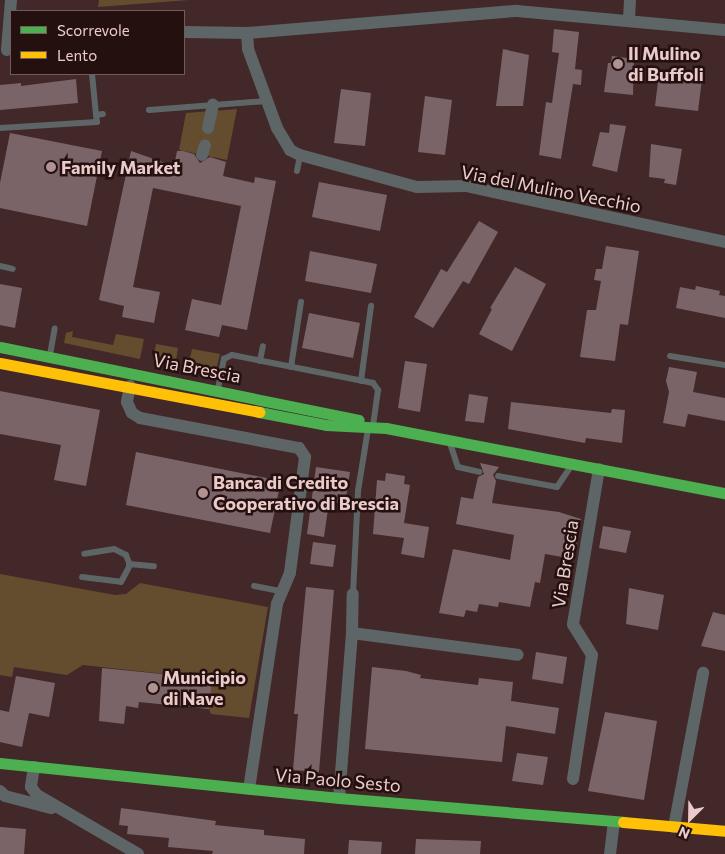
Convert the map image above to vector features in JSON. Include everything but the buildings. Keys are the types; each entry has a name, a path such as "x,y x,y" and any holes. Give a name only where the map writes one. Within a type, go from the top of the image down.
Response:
{"main road":[{"name":"Via Brescia","path":"0,347 329,411 370,425 725,493"},
{"name":"Via Brescia","path":"0,363 130,386 326,425 370,425"},
{"name":"Via Paolo Sesto","path":"0,763 339,798 725,831"}],"street":[{"path":"6,50 11,0"},
{"path":"629,19 630,0"},
{"path":"185,32 247,33 517,11 629,19 725,30"},
{"name":"Via del Mulino Vecchio","path":"247,33 248,48 284,142 290,150 300,155 418,187 466,186 725,242"},
{"path":"208,128 213,105"},
{"path":"130,386 127,402 132,414 140,418 298,448 305,457 306,468 290,573 280,591 249,789"},
{"name":"Via Brescia","path":"573,779 592,655 573,624 599,469"},
{"path":"339,798 346,770 353,594"},
{"path":"352,633 518,655"},
{"path":"674,826 703,673"},
{"path":"34,767 31,787 58,810 138,854"},
{"path":"2,794 58,810"},
{"path":"610,854 614,822"}],"lane":[{"path":"0,128 97,122 100,114 92,75"},
{"path":"149,110 267,101"},
{"path":"297,171 300,155"},
{"path":"0,266 13,269"},
{"path":"291,367 301,302"},
{"path":"361,381 371,306"},
{"path":"50,356 55,328"},
{"path":"260,361 263,346"},
{"path":"218,390 224,359 232,355 373,383 378,390 358,490 353,594"},
{"path":"670,356 725,366"},
{"path":"448,440 458,467 479,472"},
{"path":"498,476 557,487 572,464"},
{"path":"82,577 121,582 129,564 126,555 114,549 84,554"},
{"path":"129,564 154,566"},
{"path":"254,586 280,591"},
{"path":"450,808 451,796"}],"shaded area":[{"path":"99,0 189,0 98,7"},
{"path":"237,109 227,160 179,150 186,113"},
{"path":"73,331 72,337 113,345 116,334 144,339 140,359 64,343 66,333"},
{"path":"156,344 178,348 175,366 153,361"},
{"path":"192,349 220,354 215,374 188,368"},
{"path":"0,574 115,595 126,594 140,583 268,607 249,718 211,714 209,709 211,679 83,665 67,675 14,667 12,677 0,675"}],"traffic: fast":[{"path":"0,347 359,420"},
{"path":"259,412 326,425 386,428 725,493"},
{"path":"0,763 339,798 623,822"}],"traffic: slow":[{"path":"0,363 259,412"},
{"path":"623,822 725,831"}],"place":[{"name":"Il Mulino di Buffoli","path":"618,64"},
{"name":"Family Market","path":"51,167"},
{"name":"Banca di Credito Cooperativo di Brescia","path":"203,493"},
{"name":"Municipio di Nave","path":"153,688"}]}
